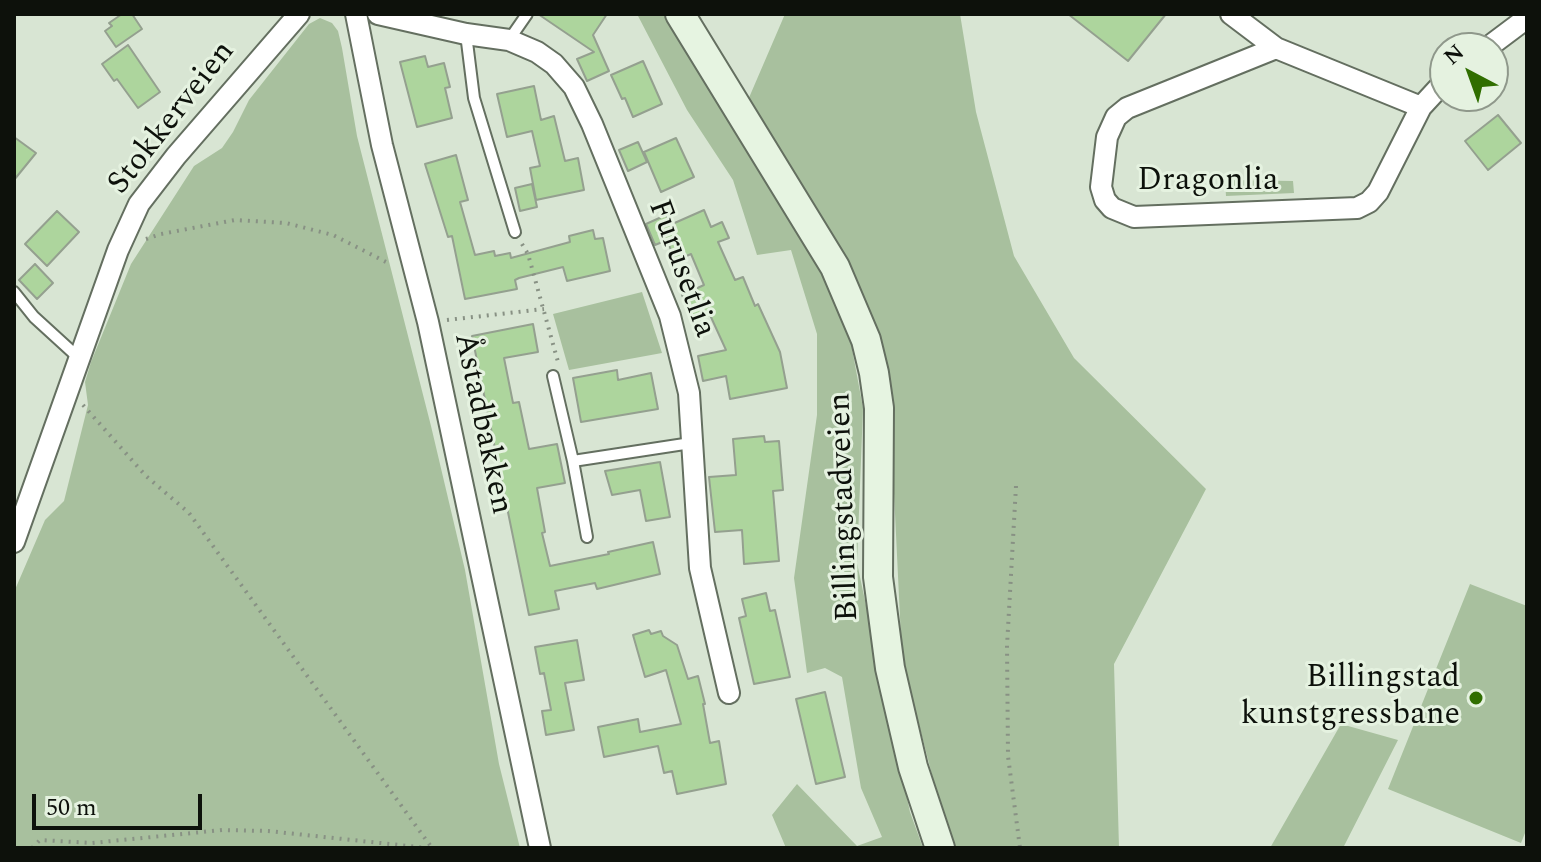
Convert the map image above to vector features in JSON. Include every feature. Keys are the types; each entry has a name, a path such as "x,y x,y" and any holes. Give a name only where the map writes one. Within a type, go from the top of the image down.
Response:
{"main road":[{"name":"Billingstadveien","path":"680,14 835,267 866,340 879,408 878,577 890,668 913,767 940,848"}],"street":[{"name":"Stokkerveien","path":"14,542 118,250 139,204 176,156 299,14"},
{"name":"Åstadbakken","path":"356,14 382,145 428,322 540,848"},
{"name":"Furusetlia","path":"378,14 466,34 509,40 537,52 554,64 574,87 670,316 689,393 700,568 729,693"},
{"path":"1231,14 1276,48 1421,107"},
{"name":"Dragonlia","path":"1276,48 1127,108 1116,117 1107,137 1101,187 1112,208 1134,217 1357,208 1369,202 1378,192 1421,107 1429,98"}],"lane":[{"path":"509,40 527,14"},
{"path":"466,34 474,98 515,232"},
{"path":"14,292 34,317 80,359"},
{"path":"553,376 587,537"},
{"path":"573,461 691,443"}],"path":[{"path":"118,250 161,234 235,220 286,223 333,235 417,278"},
{"path":"515,232 528,254 560,368 553,376"},
{"path":"428,322 544,309"},
{"path":"69,389 146,476 189,513 429,848"},
{"path":"1016,486 1007,646 1008,756 1020,848"},
{"path":"32,848 40,840 92,843 222,830 268,831 429,848"}],"green space":[{"path":"637,14 664,14 809,247 848,327 863,408 857,563 910,812 923,848 786,848 772,815 797,784 857,846 882,837 861,788 842,677 825,668 807,673 794,578 817,415 817,334 791,250 757,255 733,180 687,110"},
{"path":"785,14 960,14 976,112 1014,256 1074,358 1206,489 1114,664 1119,848 954,848 945,825 902,659 890,410 748,100"},
{"path":"320,18 332,23 338,31 357,136 465,570 499,764 520,848 14,848 14,592 45,520 64,501 88,405 85,382 91,362 131,264 194,166 222,148 249,100 309,24"},
{"path":"1225,180 1293,181 1294,193 1226,196"},
{"path":"642,292 662,353 569,370 553,314"},
{"name":"Billingstad kunstgressbane","path":"1470,584 1527,606 1527,828 1521,843 1388,789"},
{"path":"1341,724 1398,740 1343,848 1270,848"}],"building":[{"path":"122,14 132,14 142,29 116,47 105,31 112,26 109,23"},
{"path":"538,14 607,14 593,35 609,71 587,81 577,59 594,52"},
{"path":"1068,14 1166,14 1128,61"},
{"path":"128,45 160,92 138,108 102,64"},
{"path":"425,56 428,67 444,63 450,87 445,88 452,118 417,127 400,62"},
{"path":"643,61 662,104 633,117 611,75"},
{"path":"534,86 541,120 554,116 565,161 578,158 584,190 536,200 530,168 540,166 532,131 507,137 497,94"},
{"path":"1498,115 1521,143 1488,170 1465,141"},
{"path":"14,137 36,153 14,180"},
{"path":"676,138 694,177 661,192 644,152"},
{"path":"638,142 647,162 628,171 619,150"},
{"path":"456,155 468,200 460,202 475,255 494,251 495,256 510,253 511,258 570,242 569,236 593,230 595,239 603,238 610,271 567,281 563,267 519,278 515,280 517,289 465,299 452,236 448,237 425,164"},
{"path":"532,184 537,207 520,211 515,188"},
{"path":"704,210 711,227 722,222 729,238 718,242 735,280 743,277 755,306 758,304 780,352 787,388 730,399 726,376 703,381 698,356 726,350 710,315 694,322 682,295 704,285 691,254 675,261 669,245 674,243 672,238 655,245 646,224 666,215 670,225"},
{"path":"57,211 79,232 47,266 25,244"},
{"path":"35,264 53,283 37,299 19,280"},
{"path":"533,324 538,352 504,358 513,403 519,402 529,449 557,444 565,483 537,488 545,532 542,533 550,566 653,542 660,574 597,589 595,583 555,591 559,609 529,615 472,336"},
{"path":"617,370 618,380 651,373 658,409 581,422 573,378"},
{"path":"764,436 765,442 779,441 783,490 773,491 779,561 744,564 742,530 715,532 709,477 736,475 733,439"},
{"path":"660,462 670,517 646,521 640,490 612,495 605,471"},
{"path":"766,593 770,611 775,610 790,677 754,684 739,618 746,616 742,599"},
{"path":"649,630 651,634 661,631 663,636 677,645 688,679 698,676 710,743 719,741 726,784 677,794 672,771 664,773 658,746 604,757 598,727 638,719 640,732 681,724 666,670 645,677 633,635"},
{"path":"577,640 584,680 565,683 574,730 546,735 542,711 551,710 535,647"},
{"path":"825,692 845,777 816,784 796,699"}],"place":[{"name":"Billingstad kunstgressbane","path":"1476,698"}]}
